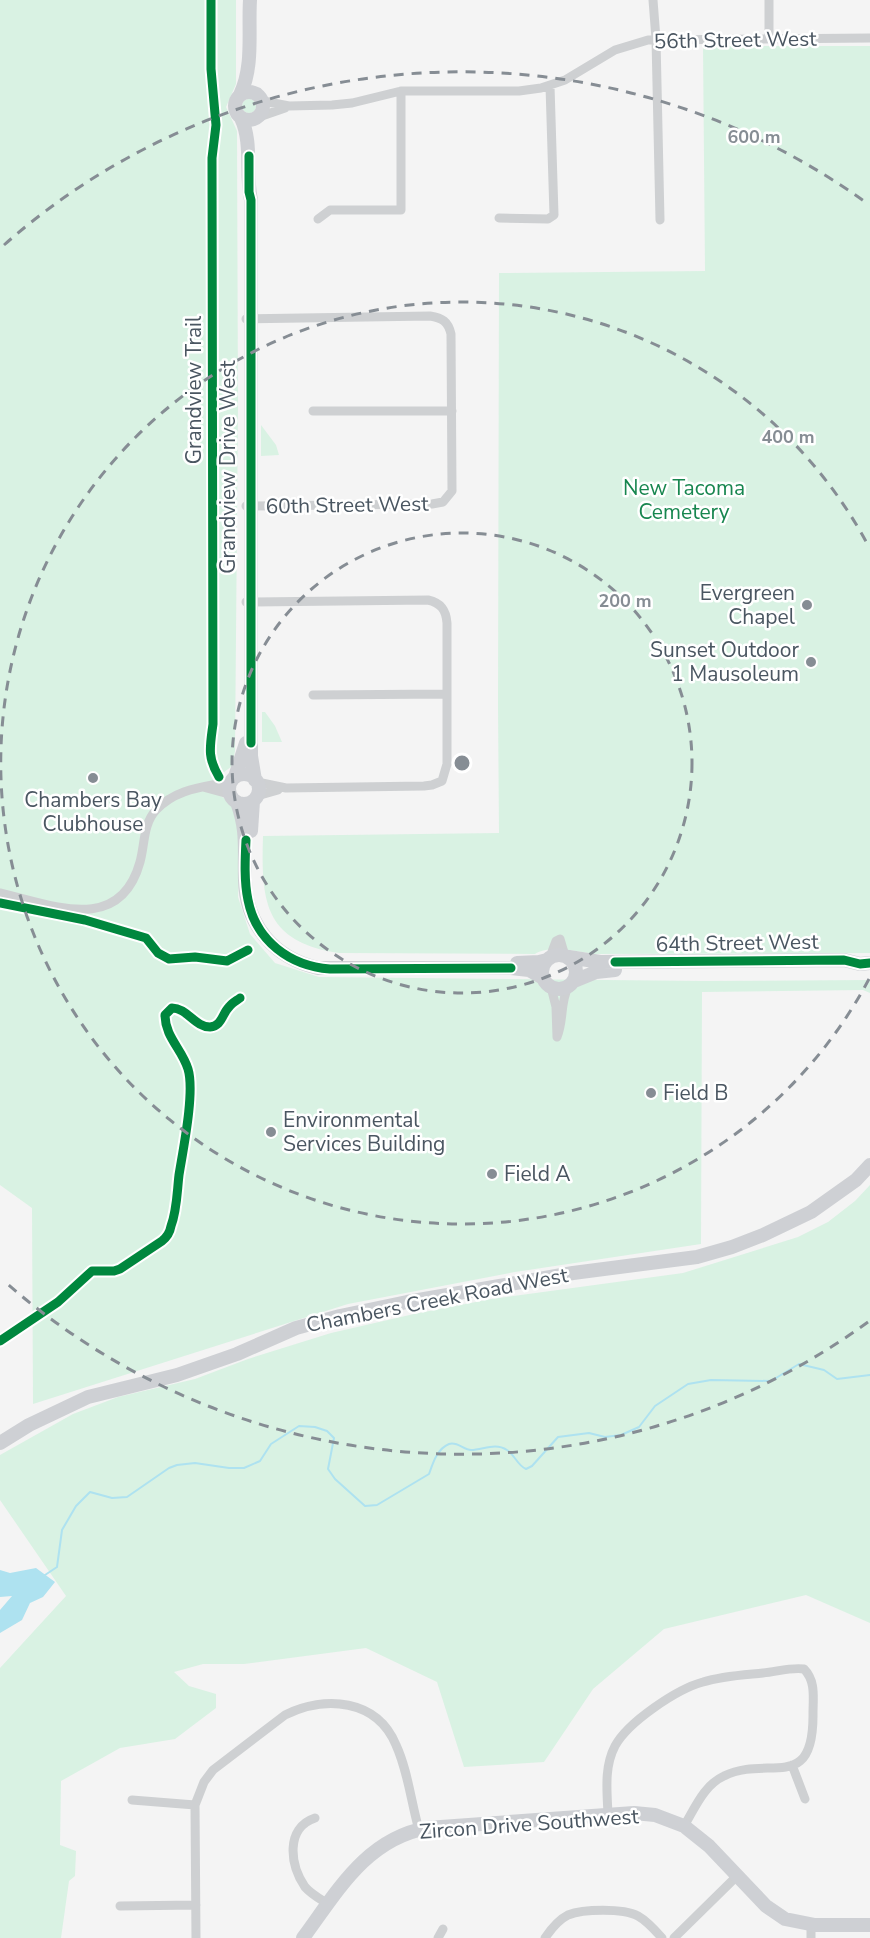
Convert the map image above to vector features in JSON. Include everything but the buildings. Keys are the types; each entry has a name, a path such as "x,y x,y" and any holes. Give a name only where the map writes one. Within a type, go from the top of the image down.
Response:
{"street":[{"path":"249,62 262,99 263,111 250,121 241,118 235,108 235,103 244,85 249,62 250,0"},
{"path":"653,0 660,220"},
{"path":"769,0 769,38"},
{"name":"56th Street West","path":"258,117 289,106 352,103 401,91 519,91 550,86 578,73 615,50 636,42 656,39 870,38"},
{"path":"499,218 548,219 554,215 550,86"},
{"path":"318,219 330,210 401,210 401,91"},
{"path":"240,95 248,92 255,93 262,99"},
{"name":"56th Street West","path":"262,99 289,106"},
{"name":"Grandview Drive West","path":"249,156 252,129 258,117"},
{"name":"Grandview Drive West","path":"241,118 245,126 249,156 249,192 246,201 249,319 249,602 251,756 255,790 251,841 252,899 260,922 280,948"},
{"path":"249,319 430,316 444,320 449,327 452,411 313,411"},
{"name":"60th Street West","path":"249,506 440,503 447,499 452,491 452,411"},
{"path":"249,602 420,600 434,602 442,607 447,623 447,764 442,781 424,786 255,790"},
{"name":"Grandview Drive West","path":"234,779 246,743 249,602"},
{"path":"313,695 447,694"},
{"path":"0,893 73,910 93,910 105,906 123,893 133,881 141,858 147,825 156,810 185,791 246,774 255,790"},
{"path":"234,779 229,790 245,829 245,882 249,907 262,934 297,962 318,968 511,968 529,970 558,989 571,984"},
{"path":"203,787 225,793 247,803 255,790"},
{"path":"280,948 309,960 340,964 529,963 556,955 567,957 576,969 564,1001 562,1026 557,1037 556,1007 543,966 549,958"},
{"name":"64th Street West","path":"567,957 600,962 844,960 865,964"},
{"name":"64th Street West","path":"571,984 596,972 610,970 843,968 865,964"},
{"name":"Chambers Creek Road West","path":"0,1443 29,1425 88,1397 177,1375 237,1354 296,1328 340,1316 438,1296 573,1273 668,1262 724,1250 763,1235 811,1212 856,1180 870,1165"},
{"path":"608,1814 606,1781 610,1759 615,1746 634,1722 681,1692 702,1682 804,1670 810,1677 813,1688 812,1740 803,1758 792,1765 736,1772 723,1776 706,1790 684,1826"},
{"path":"196,1938 195,1805 208,1775 285,1715 304,1706 339,1703 363,1711 384,1726 391,1734 401,1757 419,1830"},
{"path":"792,1765 805,1799"},
{"path":"132,1800 195,1805"},
{"name":"Zircon Drive Southwest","path":"303,1938 366,1857 389,1841 419,1830 634,1813 655,1815 684,1826 699,1838 776,1915 811,1931 870,1925"},
{"path":"315,1818 303,1823 298,1830 293,1843 293,1854 297,1871 307,1889 328,1904"},
{"path":"674,1938 737,1876"},
{"path":"120,1906 196,1905"},
{"path":"545,1938 555,1924 569,1915 609,1911 637,1915 662,1938"}],"green space":[{"path":"0,0 236,0 236,84 226,107 237,131 238,407 235,751 232,766 223,773 221,796 232,804 241,836 238,897 250,934 275,963 319,977 703,981 870,980 870,993 863,990 702,992 701,1244 515,1272 348,1304 33,1404 32,1208 0,1185"},
{"name":"New Tacoma Cemetery","path":"703,46 870,46 870,953 593,954 555,949 535,954 339,953 314,947 295,939 281,928 272,915 266,899 263,880 263,836 499,833 499,273 705,271"},
{"path":"246,99 252,99 256,106 252,113 246,113 242,109 242,103"},
{"path":"261,425 276,445 279,455 261,456"},
{"path":"262,712 265,712 275,726 282,742 262,742"},
{"path":"870,1185 870,1623 806,1595 664,1629 593,1689 544,1762 464,1767 437,1682 366,1648 244,1664 203,1664 174,1672 189,1686 216,1694 216,1708 175,1739 120,1748 61,1781 60,1845 76,1851 75,1876 69,1881 61,1938 0,1938 0,1668 66,1596 0,1500 0,1455 73,1414 118,1397 195,1379 248,1359 331,1333 491,1299 683,1273 798,1237 828,1222 855,1201"}],"water":[{"path":"36,1568 55,1582 43,1597 30,1603 22,1620 0,1633 0,1610 12,1596 0,1597 0,1570 10,1573"}],"waterway":[{"path":"45,1575 57,1567 62,1530 76,1506 90,1492 112,1498 127,1497 177,1465 195,1463 244,1468 260,1461 271,1444 299,1426 315,1427 327,1431 334,1438 328,1469 335,1479 365,1506 377,1505 429,1474 438,1453 449,1444 471,1450 494,1446 502,1448 510,1452 526,1469 532,1466 558,1437 589,1433 605,1437 621,1435 639,1427 655,1406 688,1384 711,1380 771,1381 799,1364 824,1370 837,1379 870,1375"}],"cycle path":[{"name":"Grandview Trail","path":"211,0 211,69 216,125 212,158 213,724 210,752 219,777"},
{"path":"249,156 251,200 251,743"},
{"path":"246,840 246,885 252,915 267,939 277,949 301,963 330,969 511,968"},
{"path":"0,903 85,920 146,938 158,953 169,959 195,957 227,961 248,950"},
{"path":"615,962 844,960 860,964 870,963"},
{"path":"0,1341 58,1302 92,1271 120,1269 167,1236 176,1207 188,1121 190,1079 182,1055 168,1030 165,1015 172,1008 177,1009 200,1024 210,1027 217,1024 230,1006 240,998"}],"place":[{"name":"Evergreen Chapel","path":"807,605"},
{"name":"Sunset Outdoor 1 Mausoleum","path":"811,662"},
{"name":"Chambers Bay Clubhouse","path":"93,778"},
{"name":"Field B","path":"651,1093"},
{"name":"Environmental Services Building","path":"271,1132"},
{"name":"Field A","path":"492,1174"}]}
